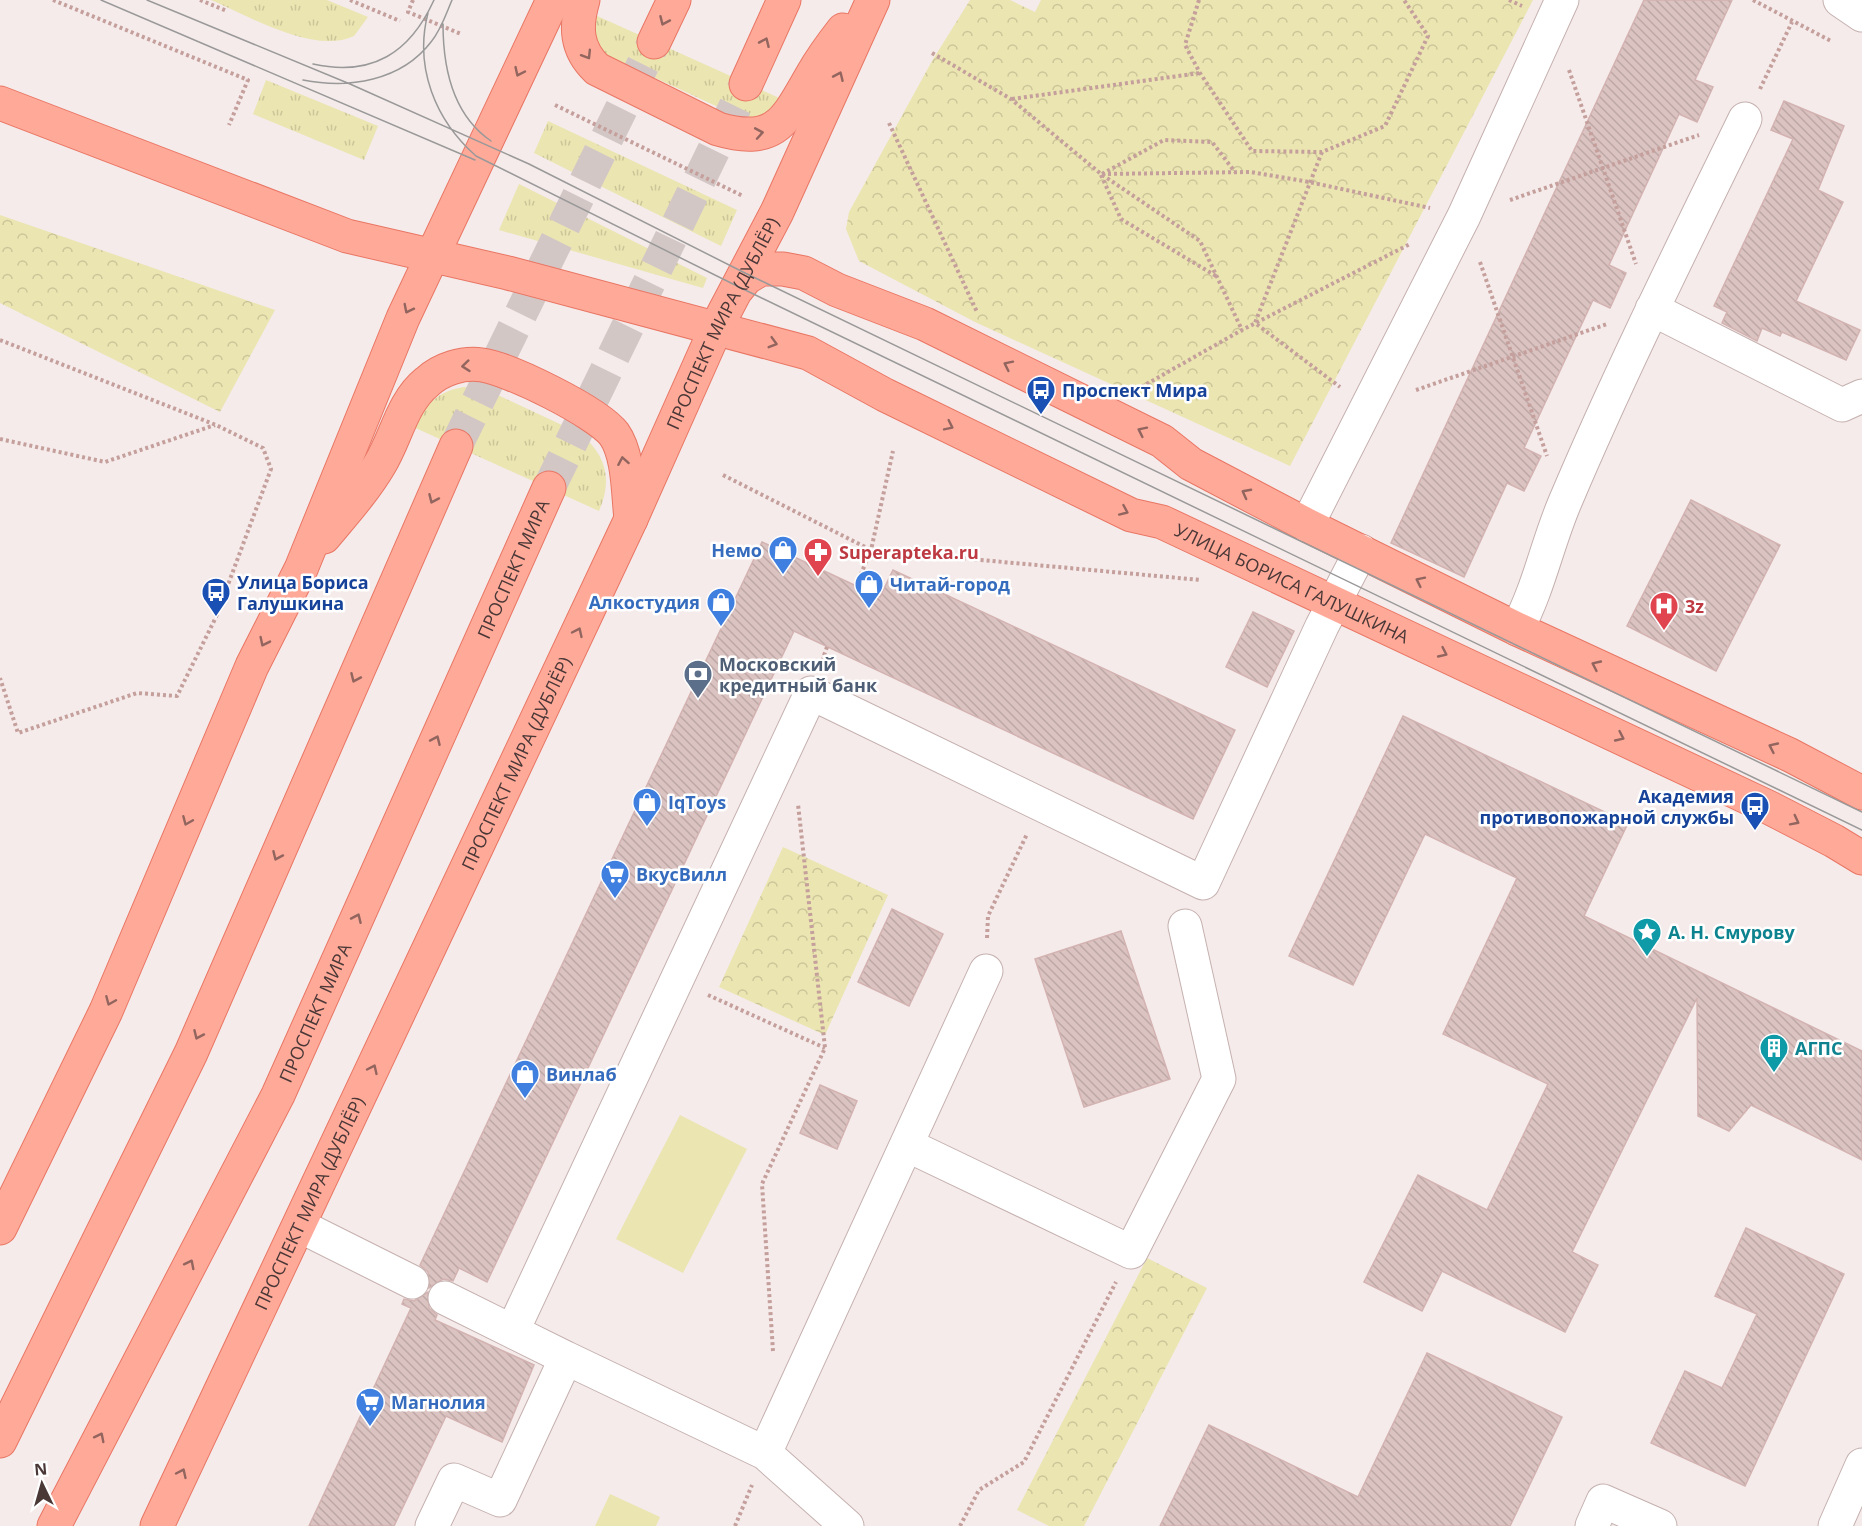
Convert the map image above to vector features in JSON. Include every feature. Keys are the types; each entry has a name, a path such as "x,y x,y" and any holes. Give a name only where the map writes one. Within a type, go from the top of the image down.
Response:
{"main road":[{"path":"0,1228 106,1011 252,666 301,569 403,318 434,257 553,0"},
{"path":"583,0 578,16 577,36 585,57 597,69 718,129 736,134 757,135 774,130 789,117 828,49 866,0"},
{"path":"654,42 674,0"},
{"path":"746,84 784,0"},
{"name":"ПРОСПЕКТ МИРА (ДУБЛЁР)","path":"157,1526 631,519 716,328 777,212 873,0"},
{"name":"УЛИЦА БОРИСА ГАЛУШКИНА","path":"0,103 347,236 508,273 680,317 808,353 885,394 1131,515 1162,522 1335,602 1770,808 1862,858"},
{"path":"777,212 777,235 785,255 837,290"},
{"path":"680,317 698,316 714,311 746,278 761,269 783,269 814,277 837,290 925,324 1162,441 1191,464 1307,525 1517,629 1791,755 1862,793"},
{"path":"301,569 369,481 414,395 435,375 465,365 497,369 586,410 601,421 615,436 622,454 631,519"},
{"path":"0,1441 190,1053 456,446"},
{"name":"ПРОСПЕКТ МИРА","path":"54,1526 278,1095 549,488"},
{"path":"61,1526 73,1488"}],"street":[{"path":"1840,0 1862,15"},
{"path":"1307,525 1464,216 1557,10"},
{"path":"1517,629 1532,599 1564,504 1652,309 1745,119"},
{"path":"1652,309 1842,405 1862,396"},
{"path":"907,1144 1131,1252 1219,1079 1194,904 1361,551"},
{"path":"513,1330 811,693 1041,804 1194,904"},
{"path":"765,1453 986,971"},
{"path":"300,1226 412,1282"},
{"path":"445,1298 765,1453 847,1526"},
{"path":"432,1526 454,1480 500,1500 566,1358"},
{"path":"1835,1526 1862,1465"},
{"path":"1592,1526 1603,1501 1660,1526"}],"path":[{"path":"53,0 248,80 229,125"},
{"path":"200,0 227,11"},
{"path":"350,0 400,21"},
{"path":"413,0 408,12 461,34"},
{"path":"1199,0 1185,45 1200,73 1252,151 1322,152 1385,126 1428,36 1404,0"},
{"path":"1753,0 1831,41"},
{"path":"1255,323 1367,407 1652,309 1603,168 1557,10"},
{"path":"1101,174 1235,172 1309,182 1464,216 1745,119 1792,22"},
{"path":"932,53 1011,99 1101,174 1200,241 1242,330"},
{"path":"1011,99 1200,73"},
{"path":"555,105 743,196"},
{"path":"889,123 978,313"},
{"path":"1101,174 1164,140 1212,142 1235,172"},
{"path":"1255,323 1322,152"},
{"path":"1101,174 1121,219 1216,276"},
{"path":"1464,216 1564,504"},
{"path":"1129,394 1255,323 1412,243"},
{"path":"0,340 216,425 263,448 271,469 216,617 177,696 137,693 18,733 0,678"},
{"path":"0,439 105,462 216,425"},
{"path":"856,586 871,550 893,451"},
{"path":"723,475 871,550 1202,580"},
{"path":"773,1358 762,1184 825,1048 797,795"},
{"path":"986,971 988,916 1041,804"},
{"path":"676,981 825,1048"},
{"path":"960,1526 979,1490 1024,1462 1131,1252"}],"green space":[{"path":"211,0 327,0 368,17 354,36 338,41 320,41 282,31"},
{"path":"970,0 1010,0 1035,12 1041,0 1533,0 1290,466 975,322 859,261 846,229 849,212 932,61"},
{"path":"595,15 786,101 770,118 744,119 608,56 596,43"},
{"path":"266,80 378,126 364,160 253,114"},
{"path":"548,121 737,210 721,246 534,153"},
{"path":"519,184 707,278 703,288 499,230"},
{"path":"0,215 275,310 220,412 0,303"},
{"path":"464,387 487,390 579,433 588,441 601,458 606,478 606,488 599,511 411,426 433,400 446,392"},
{"path":"783,847 888,895 825,1035 719,987"},
{"path":"680,1115 747,1149 683,1273 616,1239"},
{"path":"1147,1258 1207,1288 1084,1526 1049,1526 1017,1510"},
{"path":"610,1494 660,1517 656,1526 595,1526"}],"building":[{"path":"1644,0 1732,0 1695,80 1713,87 1697,122 1679,114 1609,265 1626,273 1610,308 1593,300 1524,448 1541,456 1524,491 1507,483 1464,577 1391,543"},
{"path":"1784,101 1844,126 1818,190 1843,202 1796,301 1860,330 1846,360 1782,332 1780,336 1762,328 1757,341 1722,323 1727,312 1714,306 1793,139 1771,130"},
{"path":"1691,500 1780,545 1716,671 1627,626"},
{"path":"762,542 880,597 893,570 1235,730 1193,819 794,631 487,1282 459,1268 453,1281 443,1279 429,1288 428,1272 420,1265"},
{"path":"1253,612 1294,631 1267,687 1226,667"},
{"path":"1403,716 1628,823 1584,916 1862,1051 1862,1160 1751,1105 1729,1131 1698,1116 1697,998 1572,1252 1598,1265 1565,1332 1442,1271 1422,1311 1364,1282 1418,1175 1487,1210 1548,1084 1443,1034 1517,878 1425,834 1353,985 1289,956"},
{"path":"892,909 943,934 909,1006 858,982"},
{"path":"1121,931 1170,1079 1084,1107 1035,959"},
{"path":"820,1085 857,1101 837,1149 800,1133"},
{"path":"1746,1228 1844,1274 1745,1486 1651,1443 1685,1371 1722,1388 1757,1314 1715,1296"},
{"path":"428,1292 429,1308 437,1315 435,1320 534,1365 502,1442 446,1416 394,1526 309,1526 411,1308 402,1304 404,1299 414,1301"},
{"path":"1427,1353 1562,1417 1510,1526 1160,1526 1209,1425 1358,1497"}],"tunnel":[{"path":"456,446 654,42"},
{"path":"549,488 746,84"}],"tram line":[{"path":"101,0 475,160"},
{"path":"147,0 350,84 529,164 745,273 1862,812"},
{"path":"313,64 353,67 387,57 413,34 434,0"},
{"path":"303,80 320,83 356,82 389,74 405,66 419,55 435,37 452,0"},
{"path":"428,13 424,33 424,53 431,91 449,126 476,156 739,287 1862,830"},
{"path":"443,24 448,73 459,104 467,118 491,141"}],"place":[{"name":"Проспект Мира","path":"1041,416"},
{"name":"Немо","path":"783,576"},
{"name":"Superapteka.ru","path":"818,578"},
{"name":"Читай-город","path":"869,610"},
{"name":"Улица Бориса Галушкина","path":"216,618"},
{"name":"Алкостудия","path":"721,628"},
{"name":"3z","path":"1664,632"},
{"name":"Московский кредитный банк","path":"698,700"},
{"name":"IqToys","path":"647,828"},
{"name":"Академия противопожарной службы","path":"1755,832"},
{"name":"ВкусВилл","path":"615,900"},
{"name":"А. Н. Смурову","path":"1647,958"},
{"name":"АГПС","path":"1774,1074"},
{"name":"Винлаб","path":"525,1100"},
{"name":"Магнолия","path":"370,1428"}]}
